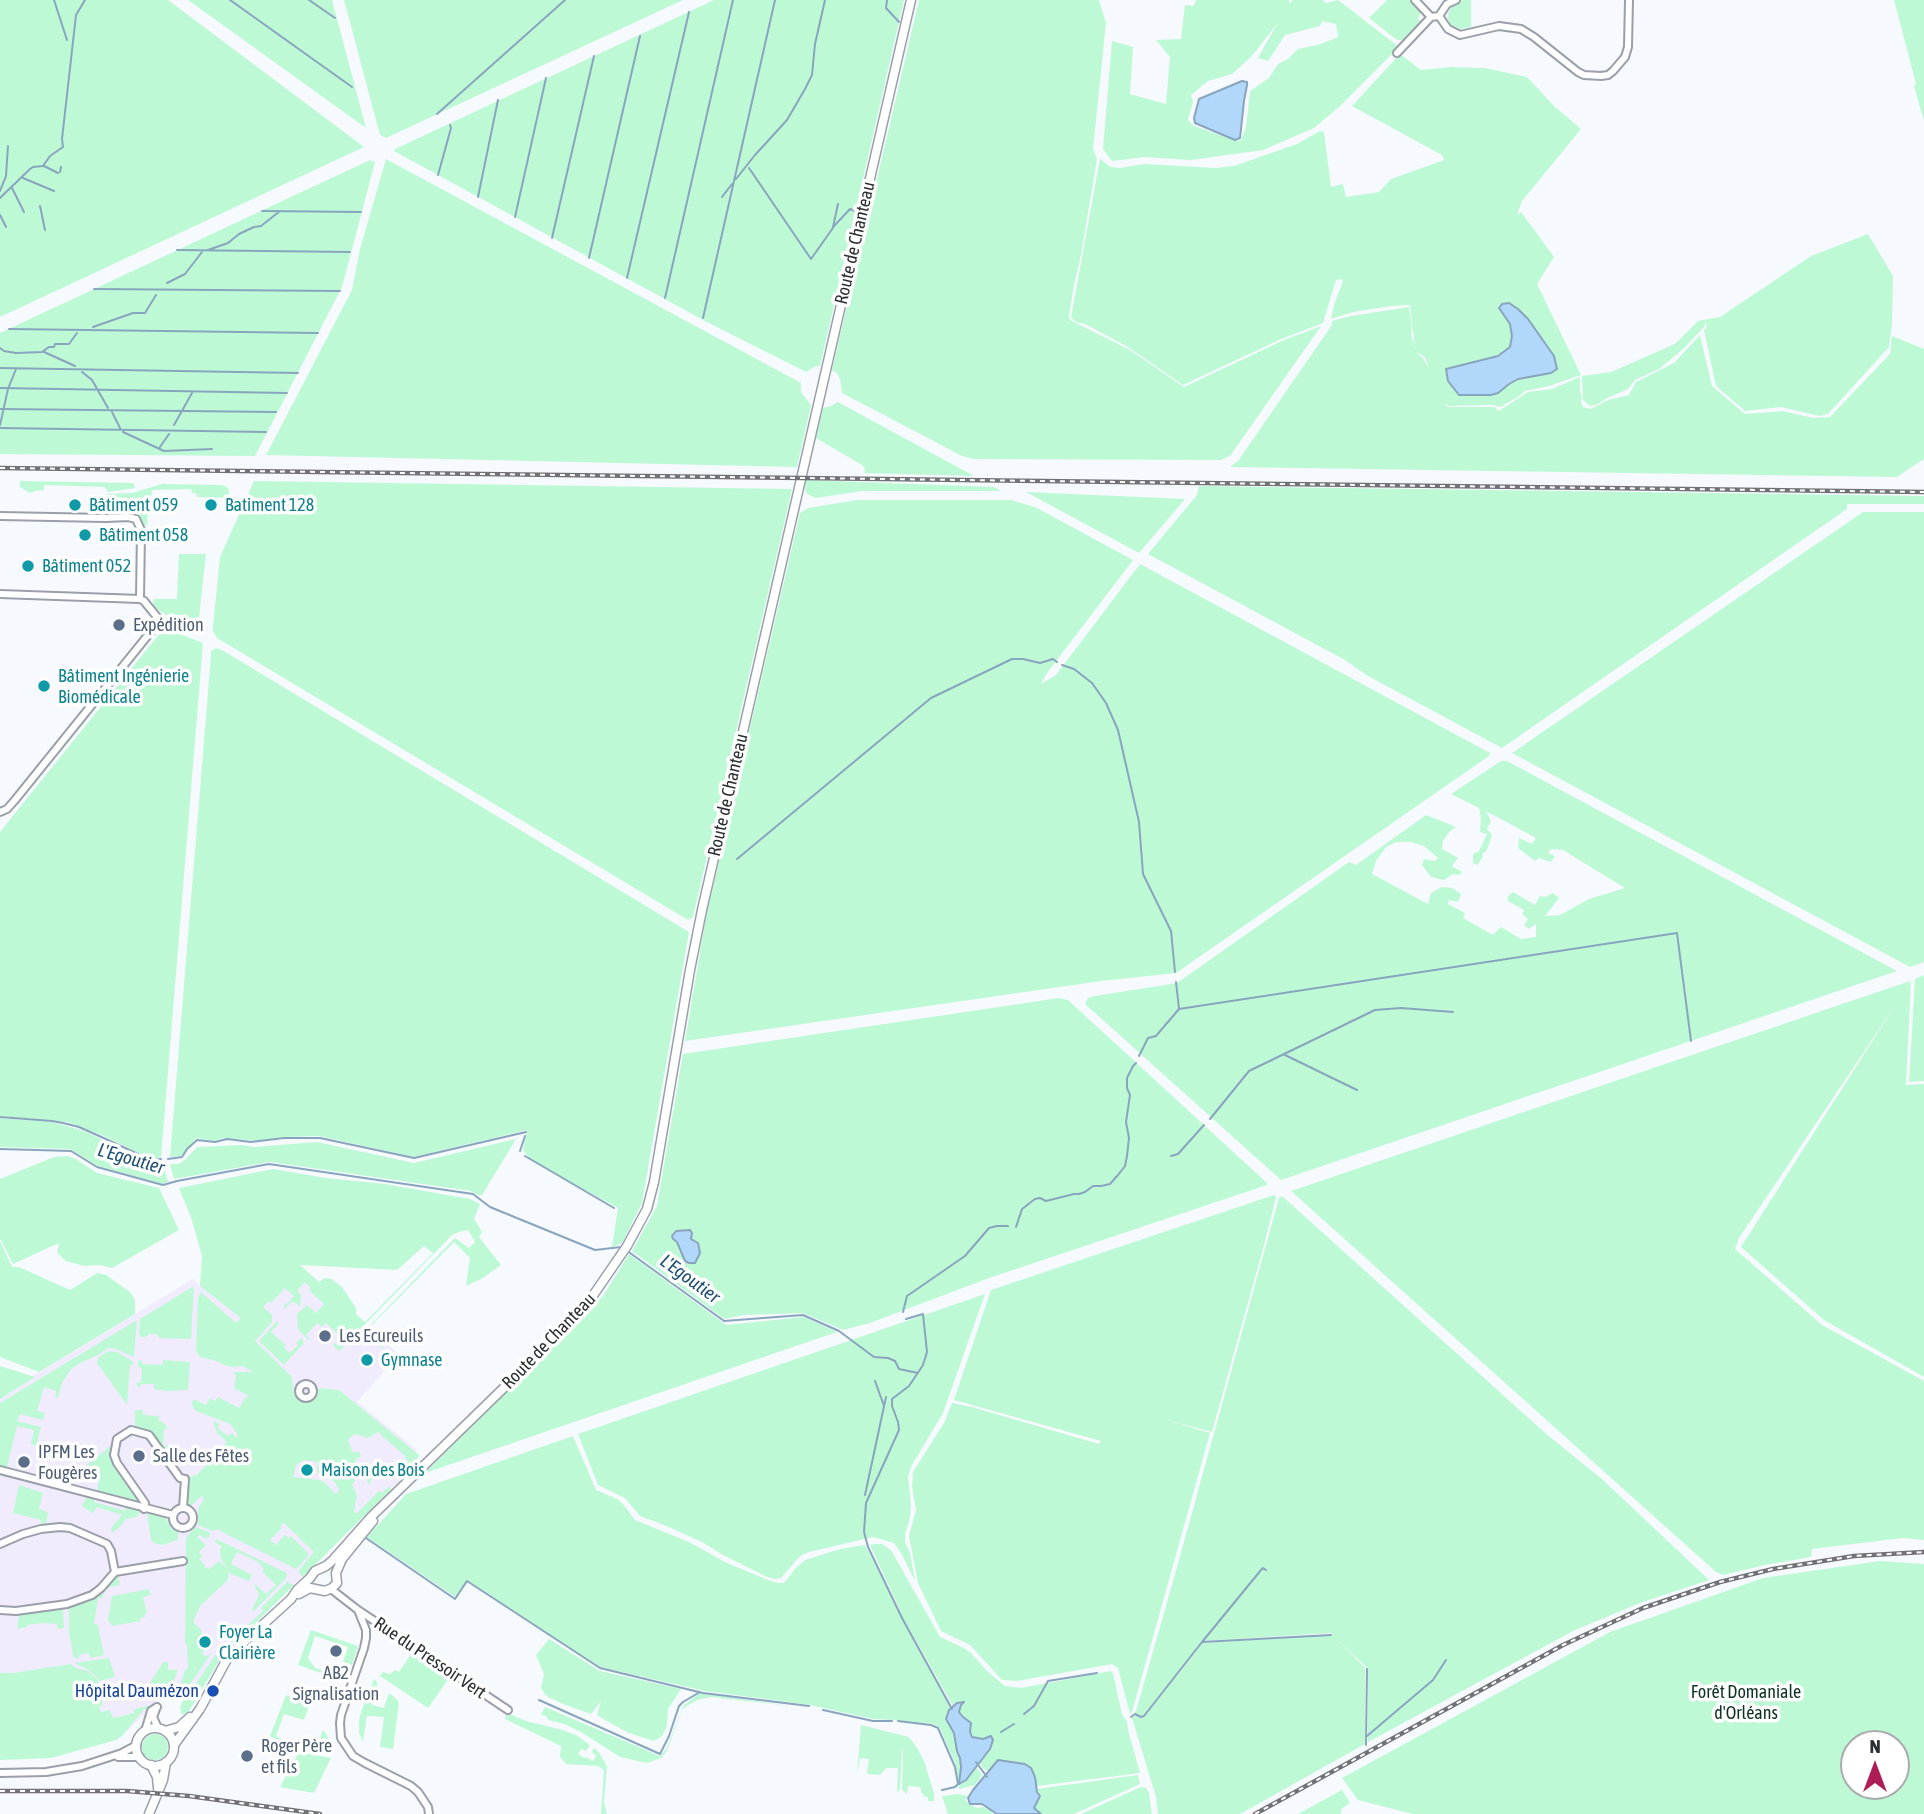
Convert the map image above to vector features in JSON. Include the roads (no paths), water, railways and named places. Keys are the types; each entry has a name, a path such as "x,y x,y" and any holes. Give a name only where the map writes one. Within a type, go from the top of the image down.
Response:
{"main road":[{"name":"Route de Chanteau","path":"174,1745 200,1709 233,1652 291,1599 318,1568 326,1566 372,1516 561,1330 592,1297 628,1246 642,1220 650,1199 702,910 911,0"},
{"name":"Route de Chanteau","path":"291,1599 306,1589 331,1589 342,1559 388,1502"},
{"path":"326,1566 330,1567 337,1577"},
{"path":"313,1574 313,1583 318,1589"},
{"name":"Route de Chanteau","path":"162,1730 173,1730 187,1720 208,1692"},
{"path":"149,1814 163,1780 166,1762 173,1753 174,1745 171,1737 162,1730 145,1731 137,1745 140,1757 151,1765 157,1777 158,1792"},
{"path":"151,1765 166,1762"}],"street":[{"path":"1416,0 1448,29 1460,35 1499,26 1521,29 1578,72 1601,76 1608,75 1625,57 1628,47 1629,0"},
{"path":"1397,52 1447,4 1456,0"},
{"path":"0,516 136,519 141,530 140,599"},
{"path":"0,594 140,599 157,617 157,624 15,800 0,812"},
{"path":"144,1509 145,1503 114,1455 117,1439 131,1430 149,1435 180,1478 185,1479 183,1508"},
{"path":"0,1470 173,1515"},
{"path":"183,1508 190,1511 192,1522 183,1528 177,1526 173,1515 183,1508"},
{"path":"0,1544 23,1534 48,1528 60,1527 80,1531 104,1542 111,1551 115,1573"},
{"path":"0,1610 16,1611 67,1604 92,1595 115,1573 183,1561"},
{"name":"Rue du Pressoir Vert","path":"337,1577 338,1588 355,1608"},
{"name":"Rue du Pressoir Vert","path":"331,1589 355,1608 508,1710"},
{"path":"355,1608 366,1630 366,1638 341,1716 341,1738 354,1756 418,1792 428,1807 429,1814"},
{"path":"175,1691 184,1693"},
{"path":"145,1731 151,1711 157,1707 153,1717 162,1730"},
{"path":"0,1773 46,1772 82,1766 122,1753 137,1745"},
{"path":"106,1759 140,1757"}],"water":[{"path":"1242,81 1247,82 1247,85 1240,138 1235,140 1195,123 1199,99"},
{"path":"1509,303 1528,319 1554,356 1557,369 1551,373 1518,379 1491,395 1459,395 1448,381 1446,369 1498,356 1510,347 1510,324 1499,308 1502,304"},
{"path":"690,1230 691,1239 698,1243 700,1253 695,1263 685,1261 672,1236 676,1231"},
{"path":"964,1702 959,1712 971,1723 972,1737 983,1739 991,1736 993,1740 990,1749 966,1780 959,1784 960,1758 954,1733 946,1719 949,1710 957,1703"},
{"path":"998,1760 1025,1764 1031,1768 1040,1796 1034,1808 1041,1814 997,1814 982,1804 970,1804 968,1798 973,1790"}],"waterway":[{"path":"54,0 67,40"},
{"path":"0,198 30,169 43,166 50,156 63,147 76,15 85,0"},
{"path":"230,0 352,87"},
{"path":"309,0 335,18"},
{"path":"437,114 565,0"},
{"path":"665,298 733,0"},
{"path":"703,318 775,0"},
{"path":"736,179 787,120 812,75 815,44 825,0"},
{"path":"887,0 886,8 899,22"},
{"path":"627,278 689,12"},
{"path":"589,258 640,36"},
{"path":"552,238 594,56"},
{"path":"515,217 546,78"},
{"path":"478,197 498,100"},
{"path":"438,175 450,125"},
{"path":"0,191 6,176 8,146"},
{"path":"44,166 58,173"},
{"path":"60,172 61,167"},
{"path":"749,168 811,259 835,225 850,209 855,211"},
{"path":"23,178 54,191"},
{"path":"722,197 732,184"},
{"path":"12,188 24,212"},
{"path":"833,227 838,204"},
{"path":"40,206 45,230"},
{"path":"262,211 361,212"},
{"path":"208,250 261,226 280,211"},
{"path":"0,215 6,227"},
{"path":"177,250 350,252"},
{"path":"167,283 185,274 202,252"},
{"path":"94,289 340,291"},
{"path":"93,327 133,313 145,313 156,295"},
{"path":"9,329 318,333"},
{"path":"0,348 16,353 42,352 55,344 69,344 77,333"},
{"path":"44,352 75,366"},
{"path":"0,368 298,373"},
{"path":"0,425 8,389 16,369"},
{"path":"82,372 92,380 108,408"},
{"path":"0,388 287,393"},
{"path":"174,425 192,393"},
{"path":"0,409 276,412"},
{"path":"112,412 120,428"},
{"path":"0,428 266,432"},
{"path":"123,432 164,451 212,449"},
{"path":"160,447 169,434"},
{"path":"737,859 931,698 1012,659 1040,663 1053,659 1057,662"},
{"path":"1062,665 1074,669 1092,683 1106,703 1118,730 1139,822 1143,874 1171,931 1175,972"},
{"path":"1179,1009 1677,933 1691,1041"},
{"path":"1139,1056 1148,1038 1156,1036 1179,1009 1176,982"},
{"path":"1210,1119 1249,1071 1375,1010 1401,1008 1453,1012"},
{"path":"1285,1055 1357,1090"},
{"path":"1016,1227 1022,1209 1035,1199 1046,1201 1079,1194 1093,1186 1110,1184 1125,1166 1130,1095 1127,1078 1136,1063"},
{"path":"0,1117 52,1121 79,1127 151,1160 161,1159"},
{"path":"1171,1156 1178,1154 1204,1125"},
{"path":"168,1159 182,1157 197,1140 215,1142 227,1139 251,1142 284,1138 320,1138 414,1158 526,1132"},
{"path":"520,1151 525,1136"},
{"name":"L'Egoutier","path":"0,1149 71,1151 97,1167 163,1185 269,1164 473,1194 490,1207 595,1250 621,1247"},
{"path":"525,1156 614,1208"},
{"path":"903,1312 907,1296 965,1256 989,1228 1008,1226"},
{"name":"L'Egoutier","path":"626,1250 724,1321 803,1315 839,1331 874,1357 888,1358 895,1361 899,1369 918,1373"},
{"name":"L'Egoutier","path":"906,1319 923,1314 927,1352 923,1365 909,1386 892,1399 899,1430 866,1503 864,1532 868,1547 902,1618 952,1709"},
{"path":"875,1381 884,1406"},
{"path":"865,1495 886,1397"},
{"path":"366,1538 455,1599 467,1581 600,1668 703,1693 809,1706"},
{"path":"1202,1642 1261,1570 1266,1570"},
{"path":"1131,1717 1135,1714 1144,1716 1202,1642 1331,1635"},
{"path":"1367,1736 1433,1680 1446,1660"},
{"path":"1366,1745 1367,1669"},
{"path":"1024,1714 1034,1706 1048,1681 1097,1673"},
{"path":"539,1700 660,1754 679,1706 700,1692"},
{"path":"823,1710 873,1721 892,1721"},
{"path":"898,1721 938,1728 955,1767 958,1784 942,1790"},
{"path":"1001,1732 1014,1724"},
{"name":"L'Egoutier","path":"976,1762 987,1777"}],"railway":[{"path":"0,468 1924,492"},
{"path":"1255,1814 1563,1645 1643,1608 1720,1582 1773,1569 1854,1556 1924,1552"},
{"path":"0,1791 127,1791 189,1796 320,1814"}],"place":[{"name":"Bâtiment 059","path":"75,505"},
{"name":"Batiment 128","path":"211,505"},
{"name":"Bâtiment 058","path":"85,535"},
{"name":"Bâtiment 052","path":"28,566"},
{"name":"Expédition","path":"119,625"},
{"name":"Bâtiment Ingénierie Biomédicale","path":"44,686"},
{"name":"Les Ecureuils","path":"325,1336"},
{"name":"Gymnase","path":"367,1360"},
{"name":"Salle des Fêtes","path":"139,1456"},
{"name":"IPFM Les Fougères","path":"24,1462"},
{"name":"Maison des Bois","path":"307,1470"},
{"name":"Foyer La Clairière","path":"205,1642"},
{"name":"AB2 Signalisation","path":"336,1651"},
{"name":"Hôpital Daumézon","path":"213,1691"},
{"name":"Roger Père et fils","path":"247,1756"}],"park label":[{"name":"Forêt Domaniale d'Orléans","path":"1746,1702"}]}
